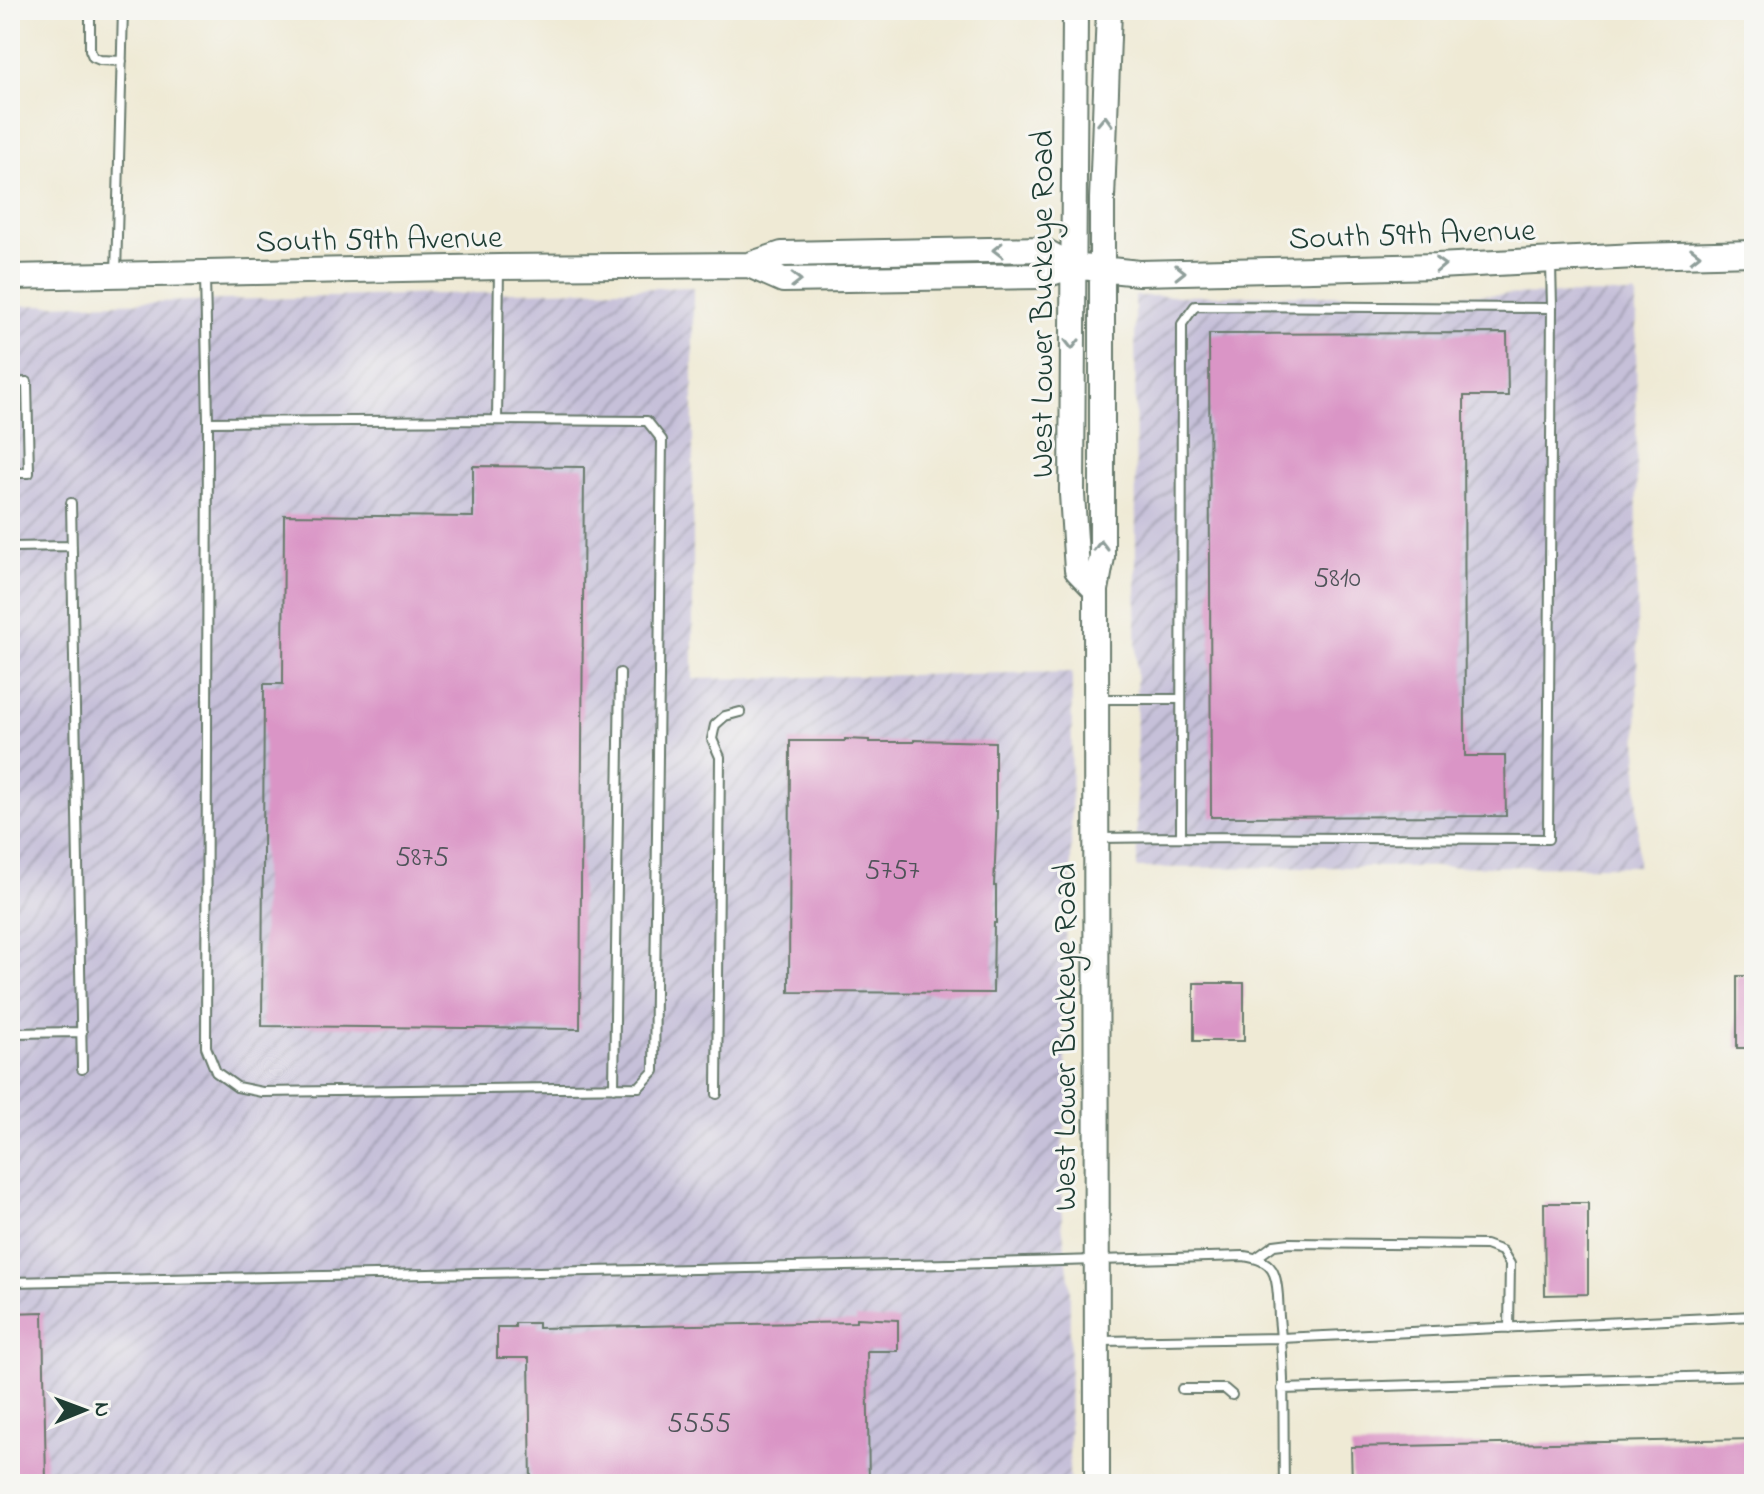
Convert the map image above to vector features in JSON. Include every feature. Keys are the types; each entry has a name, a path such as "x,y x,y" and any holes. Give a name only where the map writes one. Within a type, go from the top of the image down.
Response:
{"main road":[{"name":"West Lower Buckeye Road","path":"1075,10 1073,532 1077,570 1096,590"},
{"name":"West Lower Buckeye Road","path":"1097,1484 1096,590 1102,557 1103,184 1109,10"},
{"name":"South 59th Avenue","path":"10,277 749,265 782,254 1041,249 1072,266 1139,273 1437,266 1754,253"}],"lane":[{"path":"90,10 90,50 93,57 122,61"},
{"path":"116,275 123,10"},
{"path":"1097,838 1548,839 1551,260"},
{"path":"497,420 499,267"},
{"path":"205,273 208,422 206,1047 216,1072 237,1087 262,1092 639,1087 654,1071 662,440 647,421 208,422"},
{"path":"1181,837 1182,324 1195,306 1552,308"},
{"path":"10,383 27,382 29,473 10,473"},
{"path":"71,503 82,1069"},
{"path":"10,547 72,546"},
{"path":"614,1088 620,673"},
{"path":"1097,698 1181,699"},
{"path":"717,1094 720,757 712,739 715,725 725,716 740,712"},
{"path":"10,1033 82,1032"},
{"path":"1256,1258 1274,1245 1290,1243 1486,1245 1502,1251 1510,1264 1509,1328"},
{"path":"10,1282 1244,1256 1256,1258 1274,1273 1281,1338 1284,1484"},
{"path":"1096,1341 1281,1338 1754,1316"},
{"path":"1282,1389 1754,1375"},
{"path":"1182,1389 1225,1389 1232,1395"}],"shaded area":[{"path":"693,287 693,679 1072,672 1071,883 1063,961 1062,1038 1071,1092 1061,1153 1062,1224 1070,1285 1069,1484 10,1484 10,306"},
{"path":"1636,294 1638,866 1137,868 1135,296"}],"building":[{"path":"1507,333 1508,396 1464,396 1465,756 1505,756 1506,816 1211,817 1209,334"},
{"path":"473,466 584,467 580,1029 262,1026 264,684 283,684 284,515 473,517"},
{"path":"845,739 869,742 995,742 997,811 993,993 789,992 790,741"},
{"path":"1737,976 1754,976 1754,1048 1737,1048"},
{"path":"1194,983 1244,983 1244,1041 1194,1041"},
{"path":"1544,1203 1588,1203 1588,1294 1545,1295"},
{"path":"43,1312 46,1484 10,1484 10,1313"},
{"path":"856,1318 898,1320 898,1351 867,1351 869,1484 531,1484 529,1358 497,1358 497,1327 515,1327 515,1323 538,1323 538,1328 856,1322"},
{"path":"1754,1439 1754,1484 1352,1484 1351,1447"}]}
